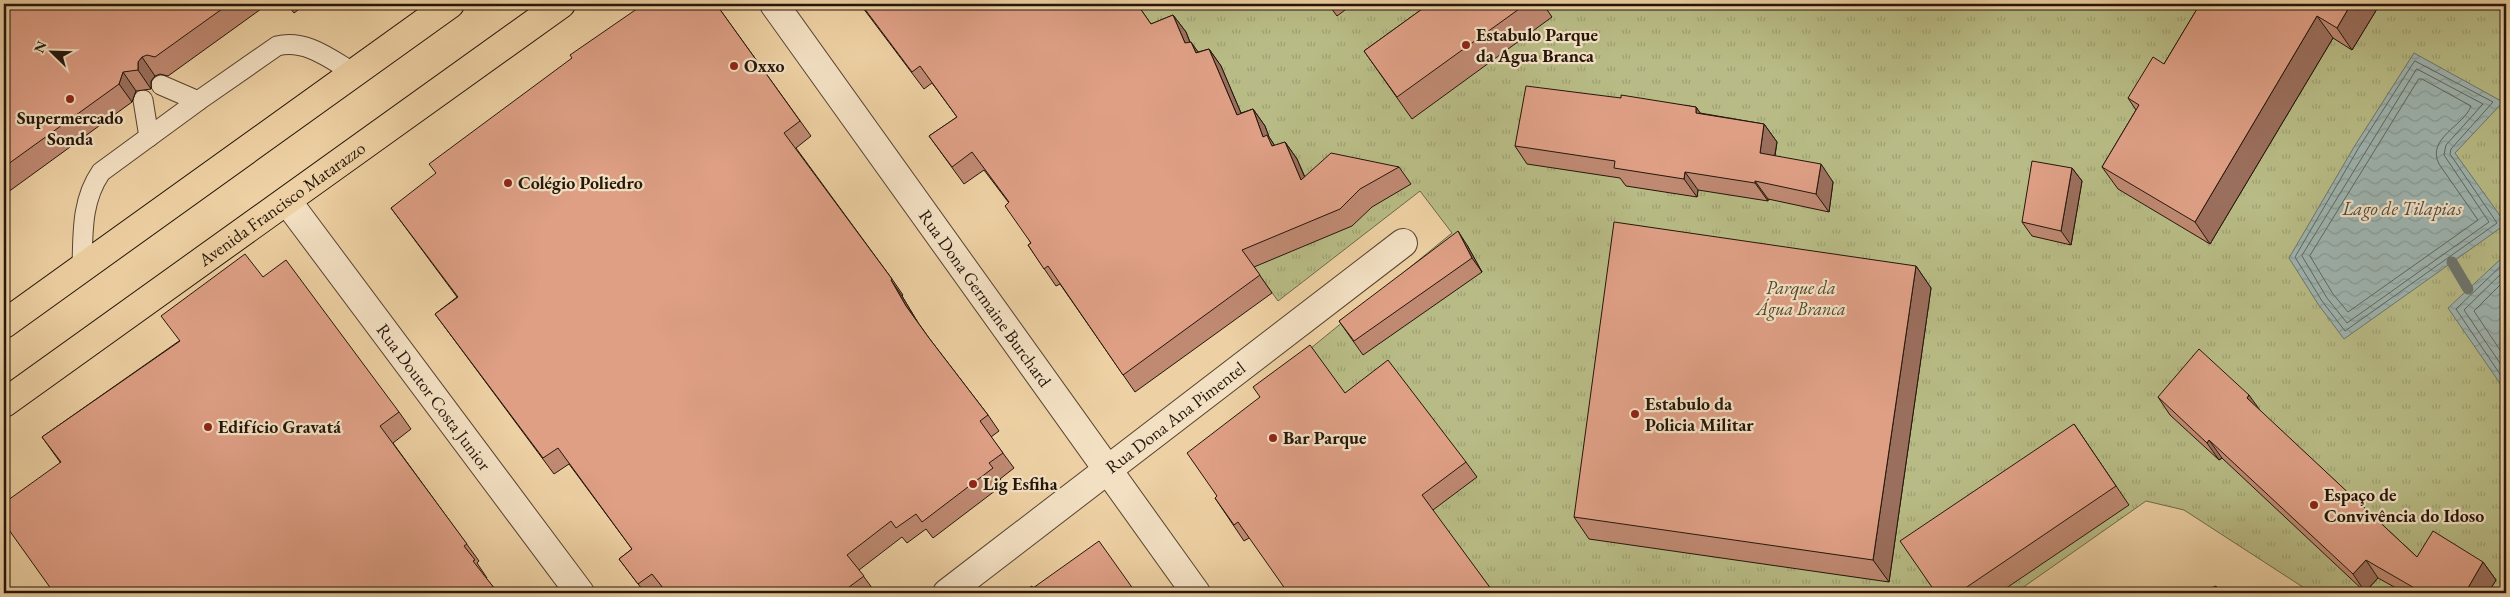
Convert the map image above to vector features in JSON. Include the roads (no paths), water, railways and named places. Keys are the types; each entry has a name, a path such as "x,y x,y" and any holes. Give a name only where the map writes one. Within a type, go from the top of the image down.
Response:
{"main road":[{"path":"4,324 450,4"},
{"name":"Avenida Francisco Matarazzo","path":"4,403 562,4"}],"street":[{"name":"Rua Dona Germaine Burchard","path":"774,4 1196,593"},
{"name":"Rua Doutor Costa Junior","path":"287,201 580,593"},
{"name":"Rua Dona Ana Pimentel","path":"947,593 1403,243"}],"lane":[{"path":"82,268 83,217 92,185 101,172 198,101 277,46 291,43 312,49 354,73"},
{"path":"161,85 198,101"},
{"path":"142,100 149,137"}],"water":[{"name":"Lago de Tilapias","path":"2414,53 2503,102 2455,153 2506,224 2344,339 2318,304 2289,258 2354,147"},
{"path":"2504,256 2506,259 2506,392 2448,308"}],"waterway":[{"path":"2452,262 2468,289"}],"place":[{"name":"Estabulo Parque da Agua Branca","path":"1466,45"},
{"name":"Oxxo","path":"734,66"},
{"name":"Supermercado Sonda","path":"70,99"},
{"name":"Colégio Poliedro","path":"508,183"},
{"name":"Estabulo da Policia Militar","path":"1635,414"},
{"name":"Edifício Gravatá","path":"208,427"},
{"name":"Bar Parque","path":"1273,438"},
{"name":"Lig Esfiha","path":"973,484"},
{"name":"Espaço de Convivência do Idoso","path":"2314,505"}],"park label":[{"name":"Parque da Água Branca","path":"1801,298"}]}
